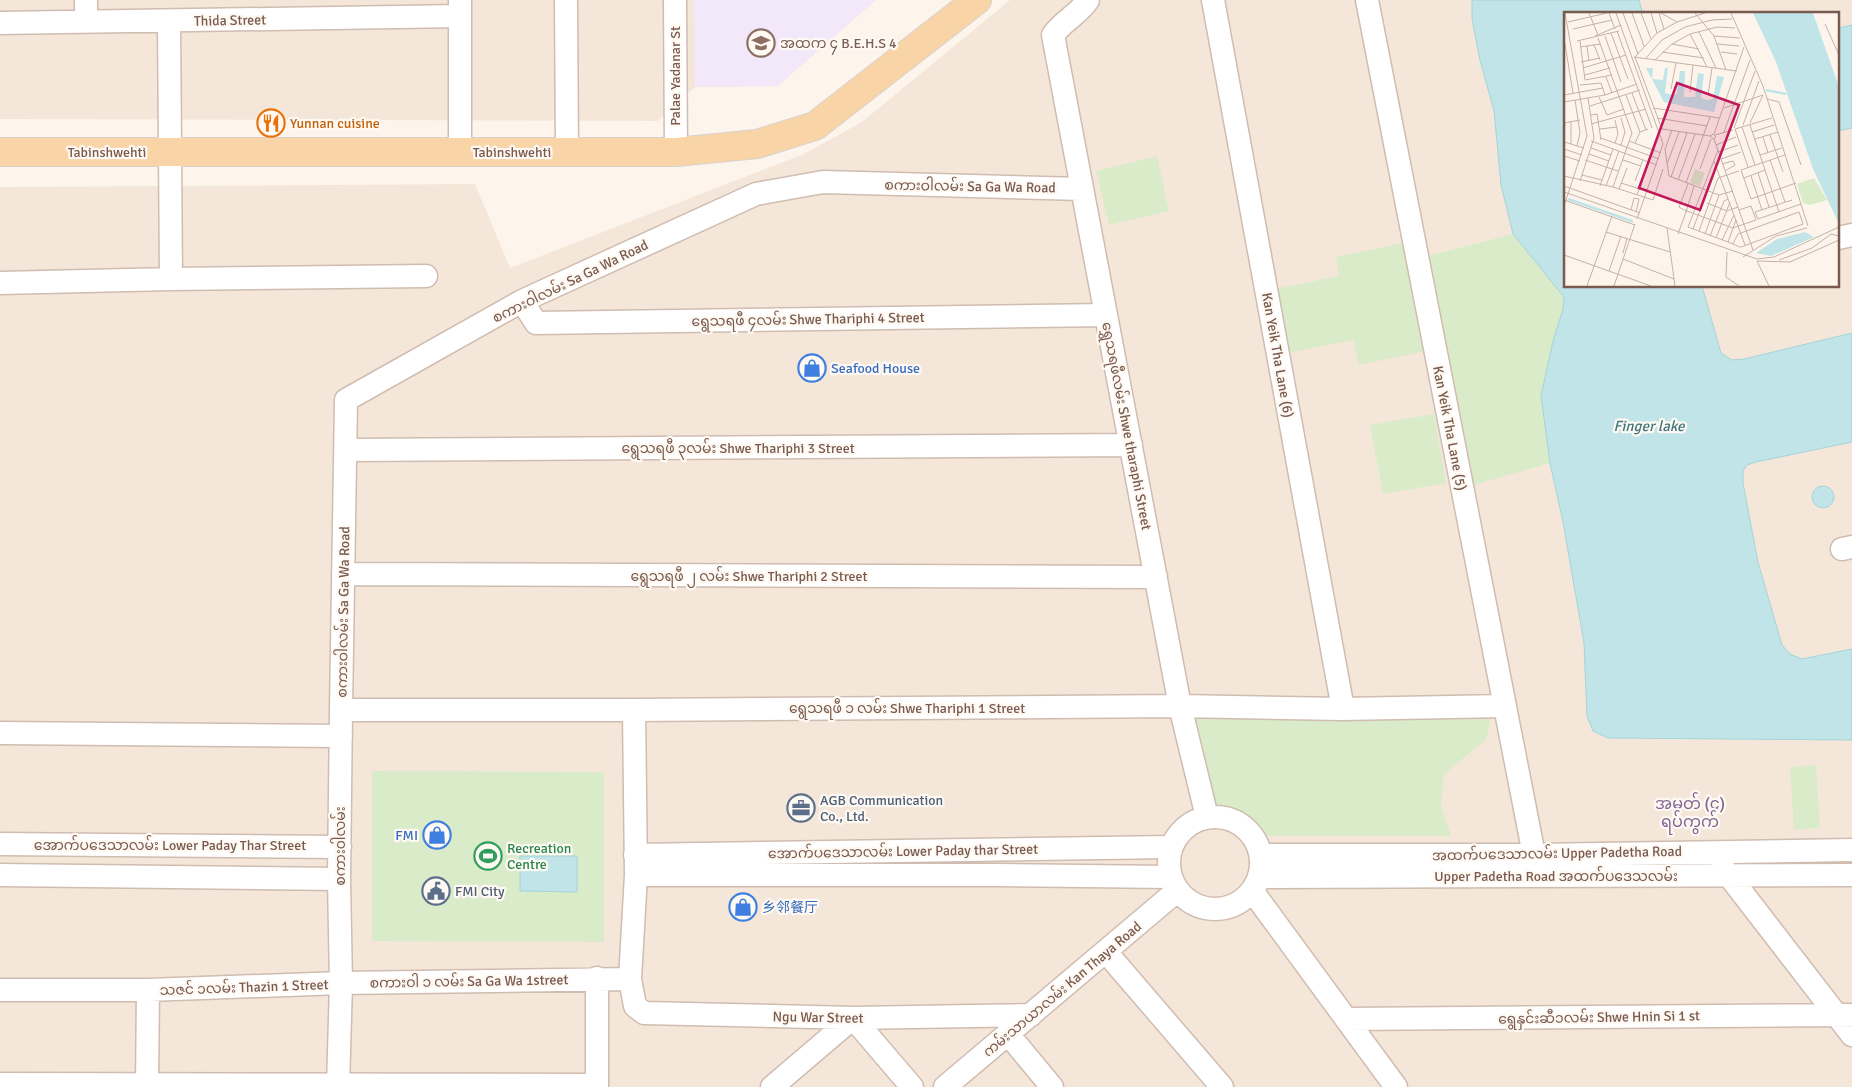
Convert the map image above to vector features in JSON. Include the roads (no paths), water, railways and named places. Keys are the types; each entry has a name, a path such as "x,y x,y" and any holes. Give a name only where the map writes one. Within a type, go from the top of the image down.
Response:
{"main road":[{"name":"Tabinshwehti","path":"0,152 676,152 757,144 815,126 977,0"}],"street":[{"path":"566,0 567,152"},
{"name":"Palae Yadanar St","path":"675,0 676,152"},
{"name":"ရွှေသရဖီလမ်း Shwe tharaphi Street","path":"1088,0 1078,13 1053,35 1180,706 1207,817"},
{"name":"Kan Yeik Tha Lane (6)","path":"1213,0 1343,709"},
{"name":"Kan Yeik Tha Lane (5)","path":"1367,0 1534,855"},
{"path":"460,8 460,152"},
{"name":"Thida Street","path":"0,23 86,11 170,21 460,8"},
{"path":"170,21 171,279"},
{"name":"စကားဝါလမ်း Sa Ga Wa Road","path":"341,710 346,400 522,302 756,194 823,182 1082,189"},
{"path":"0,283 426,276"},
{"name":"ရွေသရဖီ ၄လမ်း Shwe Thariphi 4 Street","path":"522,302 536,323 1106,315"},
{"name":"ရွေသရဖီ ၃လမ်း Shwe Thariphi 3 Street","path":"346,450 1131,445"},
{"name":"ရွေသရဖီ ၂ လမ်း Shwe Thariphi 2 Street","path":"343,574 1156,577"},
{"name":"ရွေသရဖီ ၁ လမ်း Shwe Thariphi 1 Street","path":"341,710 1180,706 1343,709 1504,706"},
{"name":"စကား၀ါလမ်း","path":"338,1086 341,983 341,710"},
{"name":"Ngu War Street","path":"634,710 636,865 630,979 635,1006 644,1013 853,1018 1031,1015"},
{"path":"0,734 341,736"},
{"path":"1207,817 1230,819 1245,827 1255,840 1261,855 1256,884 1240,903 1225,910 1209,910 1194,905 1174,884 1169,856 1171,847 1179,833 1191,822 1207,817"},
{"name":"အောက်ပဒေသာလမ်း Lower Paday Thar Street","path":"0,844 340,846"},
{"name":"အောက်ပဒေသာလမ်း Lower Paday thar Street","path":"636,865 1171,847"},
{"name":"အထက်ပဒေသာလမ်း Upper Padetha Road","path":"1261,855 1534,855 1852,850"},
{"path":"1710,851 1728,876 1844,1015 1852,1035"},
{"name":"အောက်ပဒေသာလမ်း Lower Paday thar Street","path":"636,865 998,875 1174,884"},
{"path":"0,875 340,879"},
{"name":"Upper Padetha Road အထက်ပဒေသလမ်း","path":"1256,884 1852,875"},
{"name":"ကမ်းသာယာလမ်း Kan Thaya Road","path":"945,1087 1106,952 1174,884"},
{"path":"1256,884 1346,1020 1396,1087"},
{"path":"1106,952 1222,1087"},
{"path":"0,1084 147,1086 597,1086 597,978"},
{"name":"စကားဝါ ၁ လမ်း Sa Ga Wa 1street","path":"341,983 630,979"},
{"name":"သဇင် ၁လမ်း Thazin 1 Street","path":"0,990 148,990 341,983"},
{"path":"147,1086 148,990"},
{"name":"ရွေနှင်းဆီ၁လမ်း Shwe Hnin Si 1 st","path":"1346,1020 1844,1015"},
{"path":"772,1087 853,1018 912,1087"},
{"path":"1008,1034 1052,1087"}],"water":[{"name":"Finger lake","path":"1472,0 1639,0 1642,12 1564,12 1564,288 1703,288 1721,353 1732,360 1744,359 1852,333 1852,442 1747,465 1743,471 1743,483 1758,562 1782,645 1790,654 1802,659 1852,649 1852,740 1608,738 1593,731 1587,716 1584,643 1563,522 1550,463 1541,396 1553,341 1563,309 1564,297 1513,234 1501,185 1494,111 1480,60 1472,19"},
{"path":"1852,25 1852,128 1840,131 1840,28"},
{"path":"1823,486 1833,493 1834,497 1827,507 1823,508 1813,501 1812,497 1819,487"},
{"path":"520,856 577,856 577,892 520,891"}],"place":[{"name":"အထက ၄ B.E.H.S 4","path":"761,43"},
{"name":"Yunnan cuisine","path":"271,123"},
{"name":"Seafood House","path":"812,368"},
{"name":"AGB Communication Co., Ltd.","path":"801,808"},
{"name":"FMI","path":"437,835"},
{"name":"Recreation Centre","path":"488,856"},
{"name":"FMI City","path":"436,891"},
{"name":"乡邻餐厅","path":"743,907"}],"district":[{"name":"အမှတ် (၄) ရပ်ကွက်","path":"1690,812"}]}
